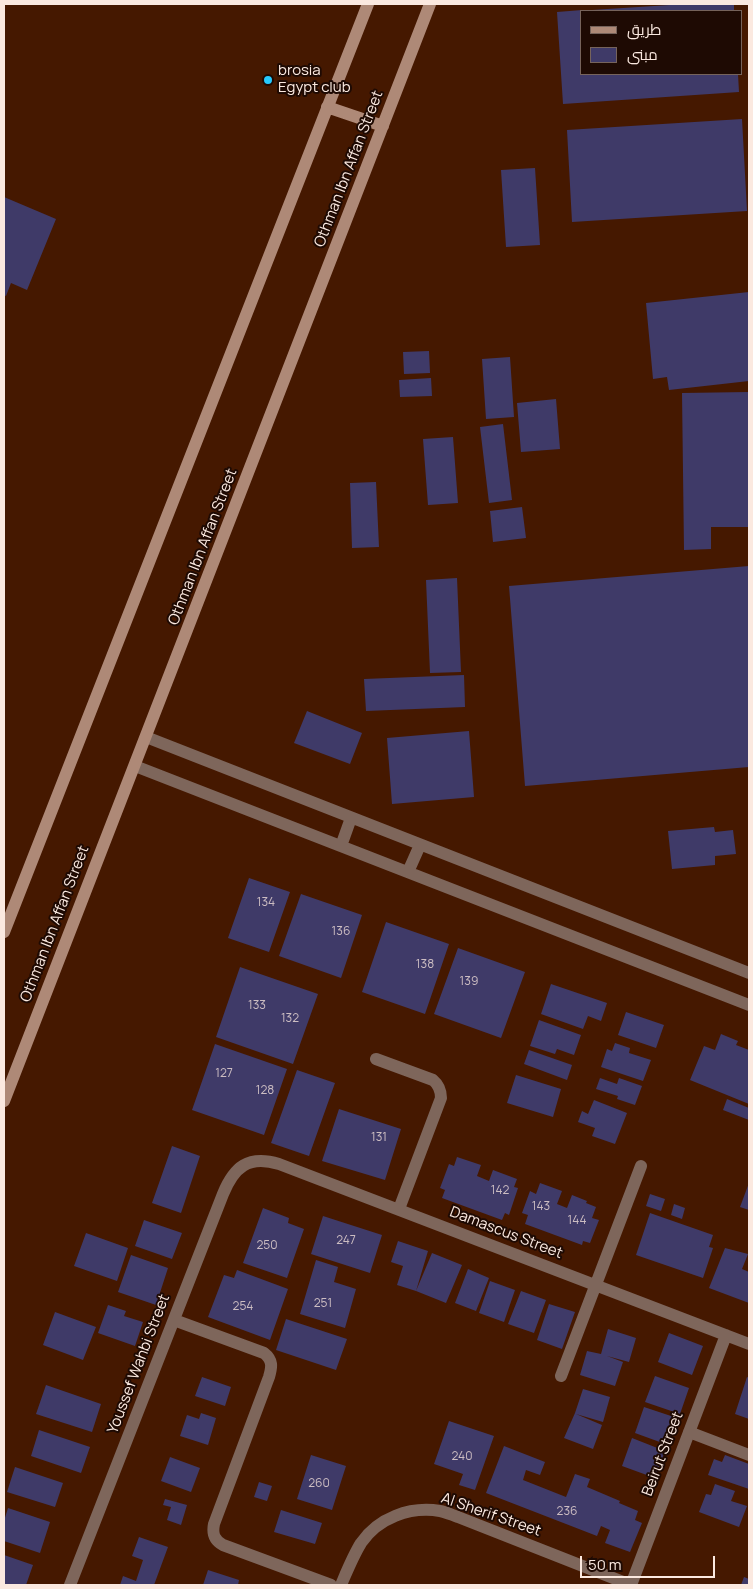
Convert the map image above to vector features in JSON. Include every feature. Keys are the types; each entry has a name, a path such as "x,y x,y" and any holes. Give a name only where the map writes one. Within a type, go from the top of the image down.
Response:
{"main road":[{"path":"4,932 368,4"},
{"name":"Othman Ibn Affan Street","path":"4,1101 430,4"},
{"path":"327,107 383,126"}],"street":[{"path":"146,737 749,973"},
{"path":"135,766 749,1005"},
{"path":"341,846 351,818"},
{"path":"408,872 420,845"},
{"path":"376,1059 433,1080 441,1093 399,1209"},
{"name":"Damascus Street","path":"250,1162 273,1162 749,1344"},
{"name":"Youssef Wahbi Street","path":"70,1585 228,1182 240,1167 250,1162"},
{"path":"561,1376 641,1166"},
{"path":"174,1320 264,1353 271,1360 272,1364 269,1378 214,1524 213,1534 215,1539 223,1545 330,1585"},
{"name":"Beirut Street","path":"631,1585 726,1336"},
{"path":"690,1432 749,1455"},
{"name":"Al Sherif Street","path":"341,1585 353,1557 362,1542 374,1528 394,1516 423,1510 441,1511 458,1517 631,1585"}],"building":[{"path":"685,4 734,4 734,10 592,10"},
{"path":"580,10 580,75 738,75 739,92 563,104 557,12"},
{"path":"742,119 747,211 572,222 567,130"},
{"path":"535,168 540,245 506,247 501,170"},
{"path":"4,197 56,219 27,290 11,283 6,296 4,295"},
{"path":"749,292 749,381 669,390 667,377 653,379 646,303"},
{"path":"429,351 430,373 404,374 403,352"},
{"path":"510,357 514,417 486,419 482,359"},
{"path":"431,378 432,396 400,397 399,380"},
{"path":"749,392 749,527 711,527 711,549 684,550 682,393"},
{"path":"556,399 560,449 521,452 517,403"},
{"path":"503,424 512,500 489,503 480,427"},
{"path":"453,437 458,503 428,505 423,439"},
{"path":"376,482 379,547 352,548 350,483"},
{"path":"522,507 526,538 493,542 490,511"},
{"path":"749,566 749,767 525,786 509,586"},
{"path":"457,578 461,672 430,673 426,580"},
{"path":"464,675 465,707 366,711 364,679"},
{"path":"307,711 362,733 350,764 294,743"},
{"path":"469,731 474,797 392,804 387,738"},
{"path":"714,827 715,832 733,830 736,854 715,856 715,865 672,869 668,831"},
{"path":"249,878 290,892 269,952 228,938"},
{"path":"301,894 362,915 341,978 279,956"},
{"path":"386,922 449,944 425,1014 362,992"},
{"path":"458,948 525,972 501,1038 434,1014"},
{"path":"240,967 318,994 293,1064 216,1037"},
{"path":"551,984 607,1003 601,1021 588,1016 583,1029 541,1014"},
{"path":"626,1012 664,1025 656,1048 618,1035"},
{"path":"539,1020 581,1035 574,1055 557,1049 555,1054 530,1046"},
{"path":"721,1034 738,1041 736,1045 749,1050 749,1104 690,1080 704,1046 715,1050"},
{"path":"615,1043 630,1048 629,1053 651,1060 643,1081 601,1067 607,1049 612,1051"},
{"path":"215,1044 287,1069 264,1135 192,1110"},
{"path":"529,1050 572,1065 567,1080 524,1064"},
{"path":"297,1070 335,1083 309,1156 271,1143"},
{"path":"516,1075 561,1089 553,1117 507,1103"},
{"path":"600,1078 617,1084 619,1078 642,1086 635,1105 617,1099 618,1096 596,1089"},
{"path":"727,1099 749,1108 749,1120 723,1110"},
{"path":"594,1100 627,1113 615,1144 592,1136 595,1128 578,1122 582,1111 588,1114"},
{"path":"339,1109 401,1129 385,1180 322,1161"},
{"path":"172,1146 200,1156 181,1213 152,1203"},
{"path":"457,1157 481,1165 477,1176 489,1181 493,1170 517,1179 514,1187 518,1188 509,1215 505,1213 502,1220 442,1198 445,1190 440,1188 449,1164 454,1166"},
{"path":"540,1183 562,1191 557,1204 567,1208 572,1195 596,1207 592,1218 599,1220 590,1243 583,1241 582,1245 525,1224 528,1215 522,1213 530,1191 536,1194"},
{"path":"749,1183 749,1210 740,1207"},
{"path":"650,1194 665,1199 661,1211 646,1206"},
{"path":"674,1204 685,1208 682,1219 671,1215"},
{"path":"263,1208 289,1218 288,1223 304,1229 287,1278 243,1263"},
{"path":"650,1213 713,1235 709,1247 713,1248 703,1278 636,1255"},
{"path":"323,1216 382,1235 370,1273 311,1254"},
{"path":"144,1220 182,1233 172,1259 135,1246"},
{"path":"86,1233 128,1248 117,1281 74,1266"},
{"path":"398,1241 428,1251 416,1291 397,1285 403,1266 391,1262"},
{"path":"725,1248 748,1254 742,1269 749,1272 749,1303 709,1288"},
{"path":"432,1253 462,1265 446,1303 416,1291"},
{"path":"131,1255 168,1268 156,1305 118,1292"},
{"path":"316,1260 338,1267 334,1282 356,1289 345,1328 300,1314"},
{"path":"468,1269 489,1278 476,1311 455,1303"},
{"path":"237,1270 288,1289 270,1340 208,1317 224,1275 234,1278"},
{"path":"490,1281 515,1290 504,1322 479,1313"},
{"path":"521,1291 546,1300 534,1333 508,1324"},
{"path":"549,1304 575,1312 562,1349 537,1340"},
{"path":"108,1305 126,1311 124,1316 143,1322 135,1346 98,1333"},
{"path":"55,1312 96,1327 83,1360 43,1345"},
{"path":"286,1319 347,1339 336,1370 276,1350"},
{"path":"608,1329 636,1338 629,1362 607,1356 623,1362 615,1386 580,1375 587,1351 601,1354"},
{"path":"669,1333 703,1346 692,1375 658,1362"},
{"path":"655,1376 689,1388 680,1414 645,1402"},
{"path":"202,1377 231,1387 225,1406 195,1396"},
{"path":"747,1377 749,1378 749,1419 735,1414"},
{"path":"46,1385 101,1404 92,1432 36,1414"},
{"path":"583,1389 610,1397 603,1422 576,1414 602,1425 593,1449 564,1438"},
{"path":"644,1407 677,1418 668,1445 635,1433"},
{"path":"201,1413 216,1418 208,1445 180,1436 187,1415 199,1419"},
{"path":"449,1421 494,1436 475,1490 459,1485 463,1474 434,1464"},
{"path":"39,1430 90,1447 81,1473 31,1456"},
{"path":"632,1438 665,1451 655,1478 622,1466"},
{"path":"504,1446 545,1462 540,1475 526,1470 523,1480 566,1497 575,1474 590,1479 587,1487 638,1511 635,1520 642,1523 630,1552 605,1543 610,1530 601,1526 597,1536 486,1493"},
{"path":"311,1455 346,1466 332,1510 297,1499"},
{"path":"725,1455 749,1464 749,1489 708,1475 714,1459 722,1462"},
{"path":"170,1457 200,1468 191,1492 161,1481"},
{"path":"15,1467 63,1483 55,1507 7,1492"},
{"path":"259,1482 272,1486 267,1501 254,1497"},
{"path":"715,1484 735,1491 731,1501 747,1506 739,1527 699,1512 706,1494 711,1495"},
{"path":"165,1499 187,1505 181,1525 167,1520 171,1507 163,1505"},
{"path":"8,1508 50,1522 40,1553 4,1541 4,1521"},
{"path":"281,1510 322,1523 315,1544 274,1532"},
{"path":"139,1537 168,1547 154,1585 120,1585 123,1576 136,1581 143,1560 132,1556"},
{"path":"4,1555 33,1565 26,1585 4,1585"},
{"path":"208,1570 239,1580 238,1585 203,1585"},
{"path":"744,1577 749,1579 749,1585 741,1585"}],"place":[{"name":"brosia Egypt club","path":"268,80"}]}
